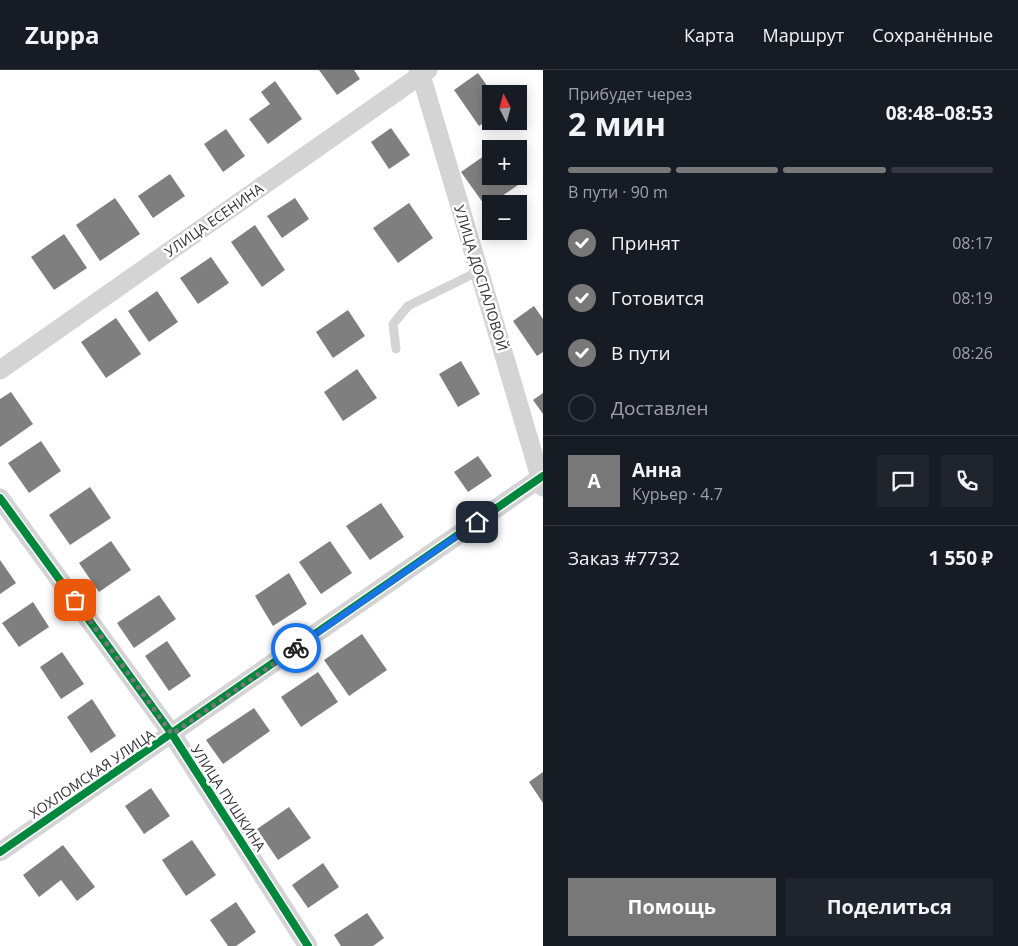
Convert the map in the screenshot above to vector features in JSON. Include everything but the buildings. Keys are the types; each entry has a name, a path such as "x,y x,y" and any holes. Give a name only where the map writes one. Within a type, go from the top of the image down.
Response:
{"street":[{"name":"УЛИЦА ДОСПАЛОВОЙ","path":"422,72 542,480"},
{"name":"УЛИЦА ЕСЕНИНА","path":"0,370 422,72"},
{"name":"ХОХЛОМСКАЯ УЛИЦА","path":"0,852 542,480"},
{"name":"УЛИЦА ПУШКИНА","path":"0,498 172,734 308,946"}],"lane":[{"path":"396,349 393,324 408,306 480,271"}],"cycle path":[{"path":"0,852 543,476"},
{"path":"0,498 172,734 308,946"}],"way so far":[{"path":"75,600 172,734 296,648"}],"route":[{"path":"296,648 477,522"}]}
